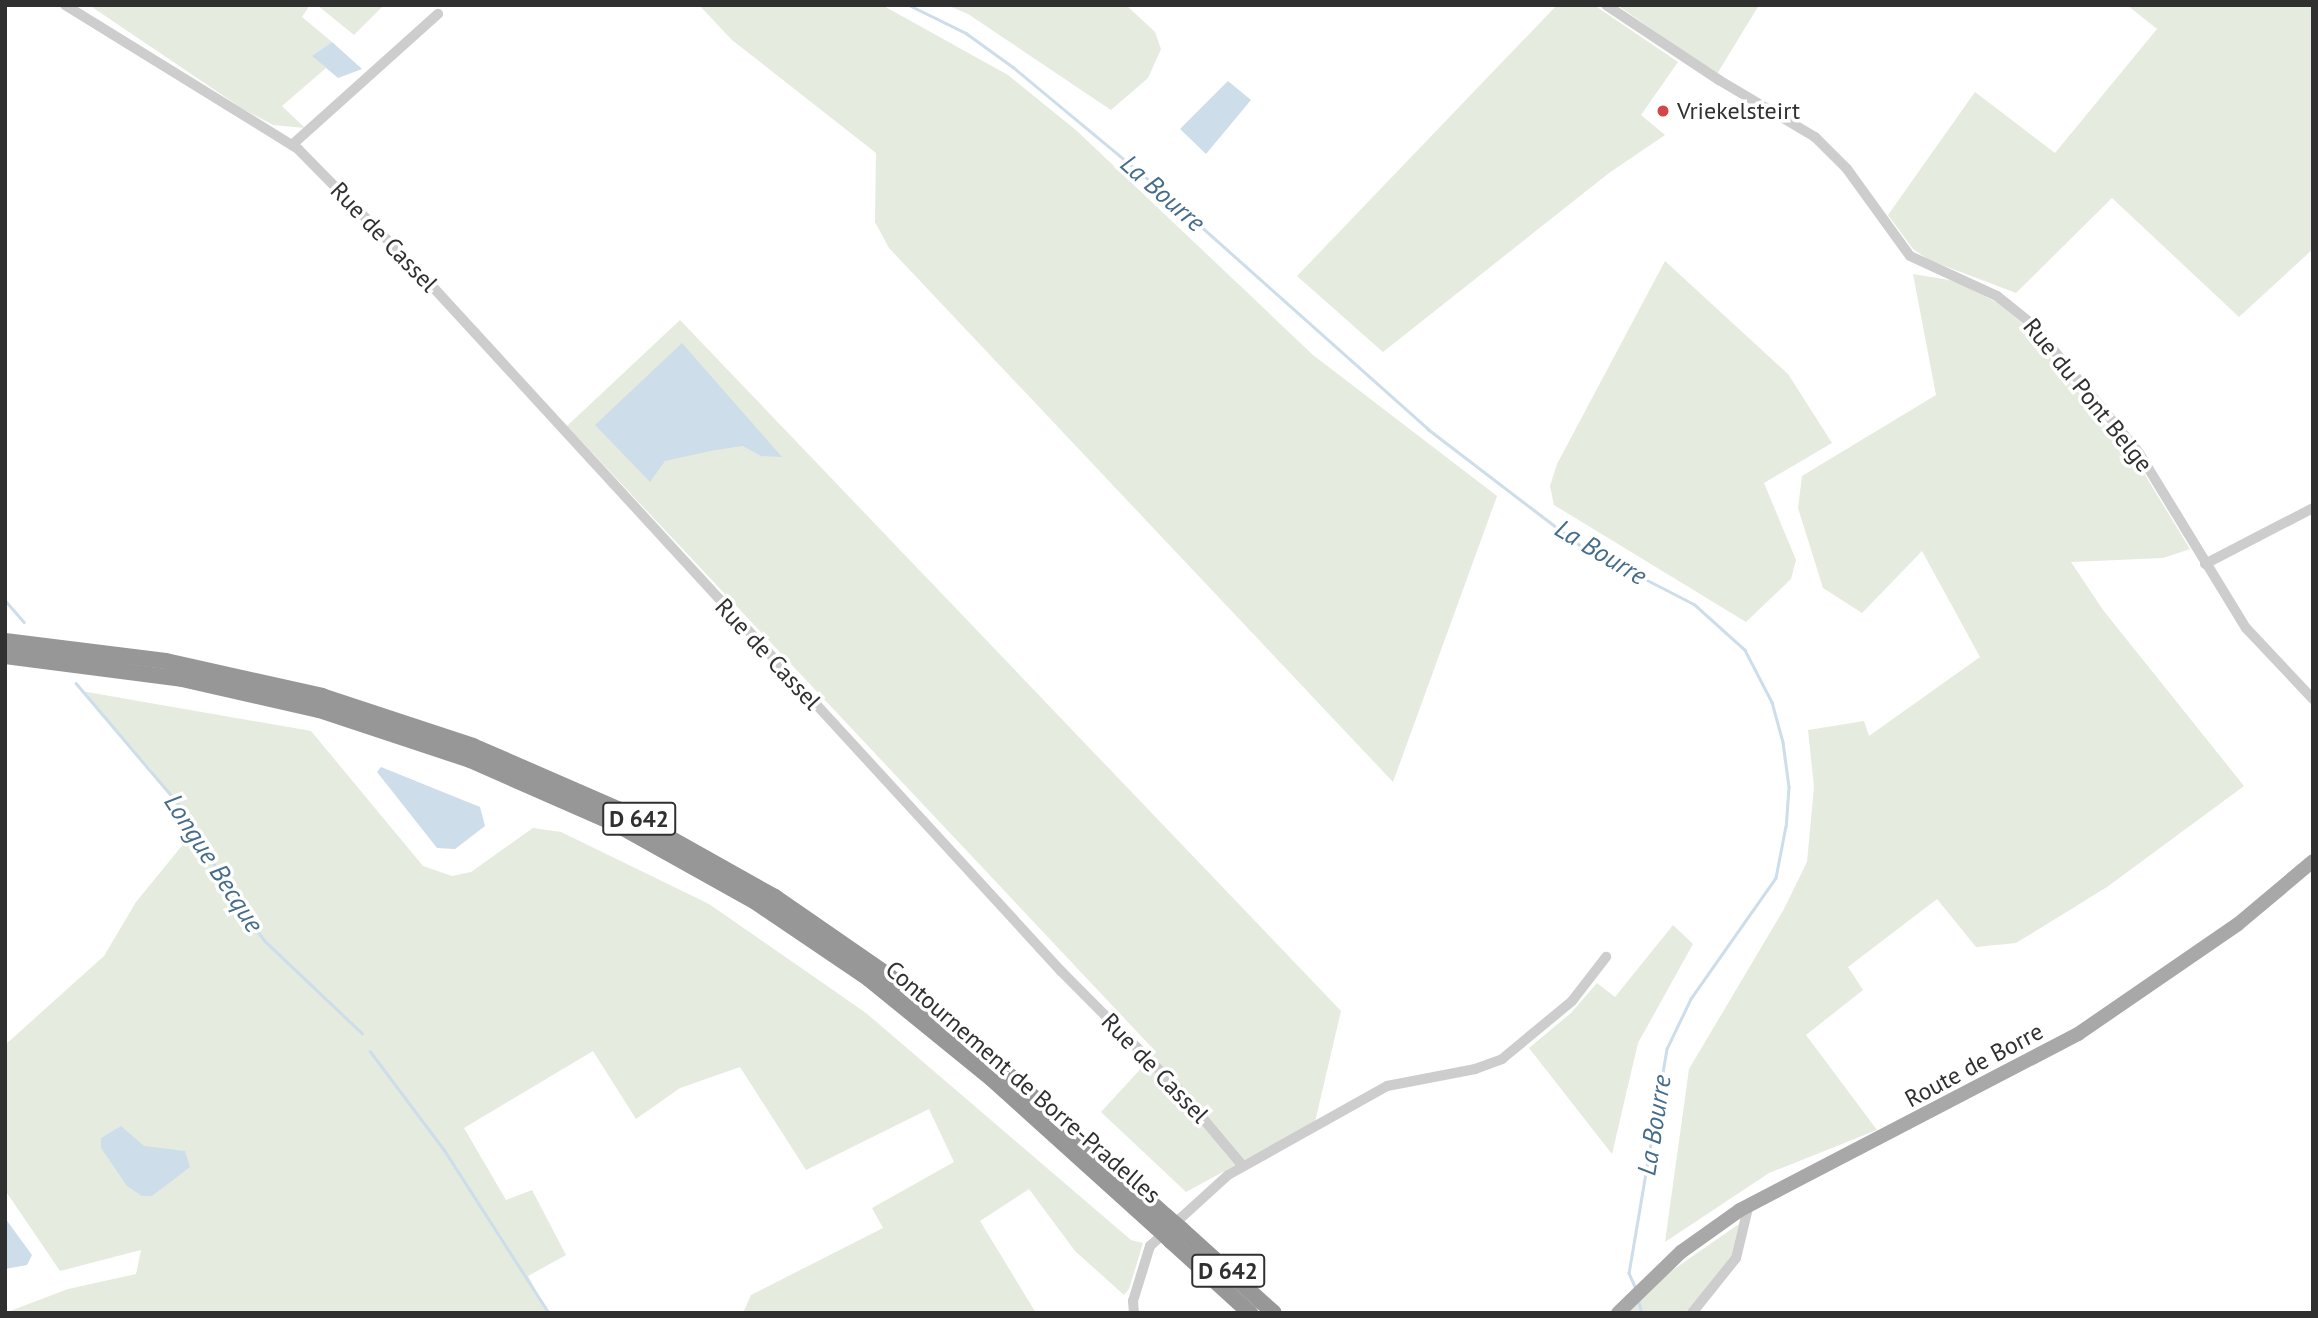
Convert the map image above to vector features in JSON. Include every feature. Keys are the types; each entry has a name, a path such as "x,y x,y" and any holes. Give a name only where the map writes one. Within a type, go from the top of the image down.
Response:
{"highway":[{"name":"D 642","path":"5,641 156,659 312,693 473,746 609,804 741,876 889,976 982,1051 1176,1235 1250,1313"},
{"name":"Contournement de Borre-Pradelles","path":"5,656 182,679 319,710 470,760 616,824 754,901 869,979 1161,1221"},
{"name":"D 642","path":"1176,1235 1274,1313"}],"main road":[{"name":"Route de Borre","path":"1618,1313 1632,1297 1692,1244 1749,1204 1959,1100 2078,1034 2238,924 2313,861"}],"street":[{"name":"Rue de Cassel","path":"65,5 293,144 421,273 1035,942 1179,1090 1242,1166"},
{"name":"Rue du Pont Belge","path":"1606,5 1822,142 1847,169 1900,246 1916,261 1990,292 2025,317 2139,453 2246,628 2313,699"},
{"path":"293,144 438,14"},
{"path":"2206,565 2313,509"},
{"path":"1134,1313 1133,1301 1150,1246 1195,1201 1242,1166 1289,1144 1387,1086 1475,1069 1502,1059 1572,1002 1606,957"},
{"path":"1692,1313 1736,1258 1749,1204"}],"shaded area":[{"path":"89,5 310,5 302,17 332,42 313,56 326,68 282,106 305,128 273,125 243,109"},
{"path":"317,5 384,5 354,35"},
{"path":"699,5 882,5 1008,75 1077,131 1313,355 1497,496 1393,782 889,248 875,222 876,153 732,40"},
{"path":"947,5 1126,5 1155,32 1161,49 1148,78 1111,110 968,14"},
{"path":"1557,5 1594,5 1678,62 1641,115 1665,135 1609,173 1383,352 1297,276"},
{"path":"1617,5 1759,5 1717,74"},
{"path":"2127,5 2313,5 2313,249 2239,317 2112,198 2016,293 1929,260 1913,249 1888,215 1975,92 2055,153 2157,29"},
{"path":"1665,261 1788,374 1832,443 1764,483 1796,560 1791,579 1746,622 1554,505 1550,486 1557,464"},
{"path":"1913,274 1955,281 1998,303 2021,322 2142,470 2190,549 2163,558 2071,562 2103,610 2244,786 2107,887 2016,943 1976,947 1937,899 1848,967 1863,990 1806,1035 1877,1130 1769,1173 1665,1242 1689,1069 1784,909 1807,862 1814,787 1808,730 1864,721 1869,736 1980,657 1922,551 1862,613 1823,588 1798,508 1802,476 1936,395"},
{"path":"680,320 1341,1011 1315,1122 1186,1192 1101,1112 1156,1052 567,426"},
{"path":"81,691 311,731 423,866 452,876 471,872 533,828 561,832 709,904 866,1013 1131,1240 1143,1243 1129,1289 1124,1295 1075,1251 1029,1189 980,1221 1036,1313 743,1313 751,1295 883,1228 872,1208 954,1162 929,1109 806,1170 740,1067 680,1088 636,1119 593,1051 464,1128 506,1200 532,1190 566,1255 528,1276 548,1313 5,1313 68,1289 136,1274 141,1250 60,1271 5,1190 5,1045 104,956 136,902 194,831 151,769"},
{"path":"1673,925 1693,944 1638,1043 1612,1154 1529,1048 1571,1013 1597,983 1615,997"},
{"path":"1739,1224 1731,1257 1686,1313 1627,1313 1651,1285"}],"water":[{"path":"332,42 362,69 338,78 312,56"},
{"path":"1228,81 1251,100 1206,154 1180,129"},
{"path":"682,343 782,457 761,456 743,446 715,450 665,461 650,482 595,425"},
{"path":"381,767 480,807 485,826 455,849 437,848 377,772"},
{"path":"121,1126 144,1146 185,1151 190,1167 152,1196 142,1196 127,1186 101,1148 101,1138"},
{"path":"5,1218 32,1255 27,1265 5,1269"}],"waterway":[{"name":"La Bourre","path":"909,5 966,33 1013,67 1149,180 1428,429 1581,546 1694,604 1745,650 1772,702 1783,742 1789,787 1786,826 1776,878 1691,999 1667,1049 1629,1273 1636,1289"},
{"name":"Longue Becque","path":"5,600 24,622"},
{"name":"Longue Becque","path":"76,683 181,807 238,905 265,941 362,1033"},
{"name":"Longue Becque","path":"370,1051 445,1151 549,1313"},
{"name":"La Bourre","path":"1638,1299 1642,1313"}],"place":[{"name":"Vriekelsteirt","path":"1663,111"}]}
